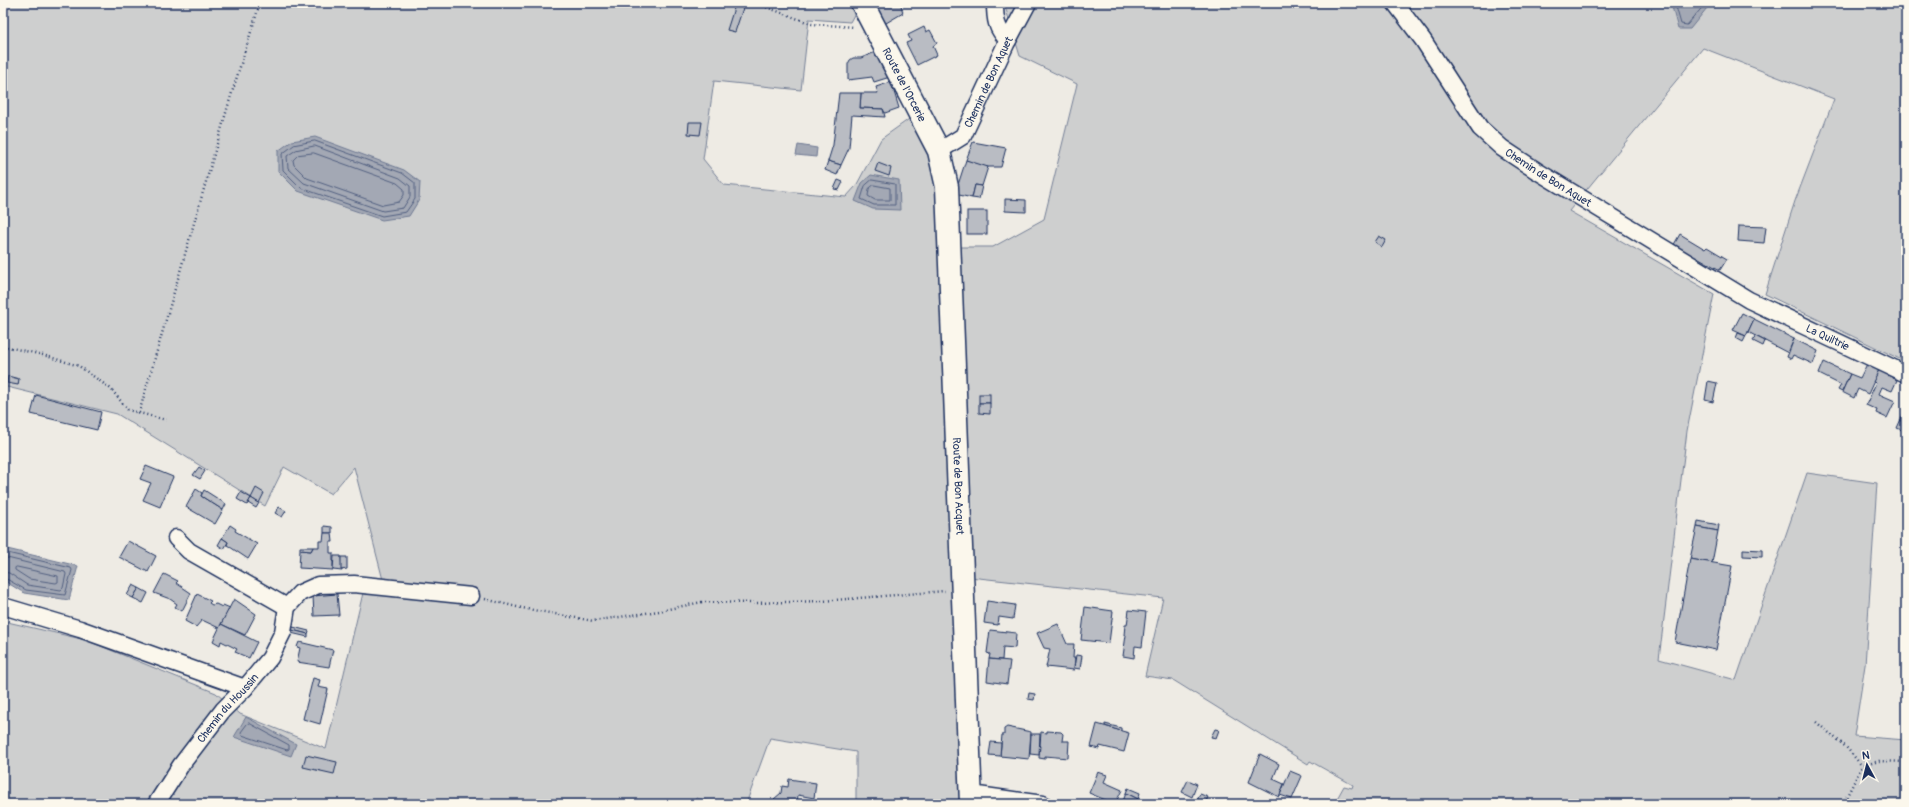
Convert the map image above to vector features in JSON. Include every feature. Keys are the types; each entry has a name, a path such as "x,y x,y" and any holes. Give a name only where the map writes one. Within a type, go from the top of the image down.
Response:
{"street":[{"name":"Route de l'Orcerie","path":"862,3 942,159"},
{"path":"995,3 996,21 1000,32 1008,40"},
{"name":"Chemin de Bon Aquet","path":"942,159 963,136 1008,40 1028,3"},
{"name":"Chemin de Bon Aquet","path":"1395,3 1423,40 1480,128 1502,148 1537,171 1749,300"},
{"name":"Route de Bon Acquet","path":"942,159 948,209 971,799"},
{"name":"La Quiltrie","path":"1749,300 1906,374"},
{"path":"176,538 189,551 287,607 300,593 318,585 354,584 471,596"},
{"path":"3,606 80,629 245,688"},
{"name":"Chemin du Houssin","path":"156,804 181,765 223,710 245,688 270,658 283,632 287,607"},
{"path":"971,799 1043,804"}],"path":[{"path":"139,413 230,98 260,3"},
{"path":"755,3 812,24 876,29"},
{"path":"3,346 44,354 79,366 111,389 128,410 166,420"},
{"path":"471,596 516,608 593,622 702,602 754,603 822,601 962,590"},
{"path":"1816,722 1846,747 1862,766"},
{"path":"1843,804 1862,766 1879,761 1906,762"}],"shaded area":[{"path":"3,3 850,3 855,13 850,22 809,19 801,90 714,81 703,159 724,185 846,197 856,186 881,139 912,117 935,172 940,247 993,247 1044,219 1077,84 1020,56 1004,3 1906,3 1906,362 1765,294 1795,201 1834,99 1703,48 1569,211 1714,294 1687,431 1659,659 1736,680 1807,473 1877,483 1865,665 1854,736 1906,740 1906,804 1334,804 1344,786 1352,788 1353,785 1310,761 1308,764 1173,680 1145,676 1163,598 951,575 961,804 856,804 856,752 770,738 746,804 719,804 696,798 694,804 3,804 3,621 86,640 216,693 240,714 326,749 363,593 384,594 383,580 354,467 331,494 284,467 265,506 117,414 3,386"}],"water":[{"path":"1671,3 1711,3 1690,29 1678,29"},
{"path":"315,137 404,170 420,182 419,200 409,216 382,220 298,191 278,171 278,151 292,141"},
{"path":"798,145 817,148 816,157 796,155"},
{"path":"871,175 899,180 900,210 873,209 855,201 862,183"},
{"path":"3,548 78,566 69,600 24,593 3,580"},
{"path":"246,717 296,744 291,756 234,737"}],"building":[{"path":"876,3 898,3 901,5 903,13 881,26 870,6"},
{"path":"735,5 743,8 735,32 727,30"},
{"path":"924,27 926,32 930,30 937,43 933,46 937,55 917,65 906,43 911,41 908,35"},
{"path":"878,51 890,77 874,82 872,77 848,80 848,64 850,60 853,58 861,58"},
{"path":"891,82 899,108 885,113 883,109 860,108 861,93 878,93 876,87"},
{"path":"839,93 861,93 860,108 883,109 885,117 852,115 849,148 841,165 828,161 833,145"},
{"path":"689,122 702,122 700,135 688,134"},
{"path":"973,142 1006,148 1001,167 983,167 966,160"},
{"path":"966,160 988,167 982,186 975,185 972,198 955,194"},
{"path":"828,161 841,165 837,175 825,170"},
{"path":"878,163 891,168 889,176 875,171"},
{"path":"838,180 843,182 839,190 834,189"},
{"path":"975,185 982,186 979,199 972,198"},
{"path":"1005,199 1026,200 1026,212 1005,211"},
{"path":"967,211 987,211 987,234 967,234"},
{"path":"1739,226 1766,227 1764,243 1738,241"},
{"path":"1680,234 1705,249 1707,247 1727,259 1720,270 1699,258 1696,263 1672,248"},
{"path":"1379,236 1386,240 1382,247 1375,242"},
{"path":"1742,313 1754,319 1746,336 1733,330"},
{"path":"1754,319 1794,339 1788,353 1748,332"},
{"path":"1738,333 1746,336 1743,342 1736,338"},
{"path":"1755,336 1765,341 1763,346 1753,341"},
{"path":"1794,339 1818,351 1813,364 1793,355 1791,359 1787,357"},
{"path":"1824,362 1850,374 1842,392 1838,390 1841,385 1819,374"},
{"path":"1867,364 1879,370 1868,394 1858,389 1854,398 1842,392 1850,374 1860,378"},
{"path":"1879,370 1897,380 1892,391 1882,387 1879,394 1895,401 1887,418 1876,413 1877,410 1866,405 1876,383 1873,382"},
{"path":"8,376 19,379 18,385 7,383"},
{"path":"1708,381 1717,383 1713,402 1705,400"},
{"path":"979,394 990,394 990,403 979,403"},
{"path":"36,395 101,412 97,430 31,414"},
{"path":"979,403 990,403 990,414 979,413"},
{"path":"1906,408 1906,432 1897,428"},
{"path":"146,466 173,477 160,507 143,500 151,483 140,479"},
{"path":"199,467 205,471 200,479 193,475"},
{"path":"256,488 264,493 259,503 251,498"},
{"path":"196,489 202,493 201,496 223,510 215,524 186,507"},
{"path":"204,490 226,504 223,510 201,496"},
{"path":"241,492 251,498 247,505 237,499"},
{"path":"251,498 259,503 256,508 248,503"},
{"path":"279,507 286,511 282,517 275,513"},
{"path":"1698,521 1719,525 1718,531 1697,527"},
{"path":"230,525 236,529 235,531 257,544 248,559 227,545 228,542 222,538"},
{"path":"324,526 332,527 332,533 324,533"},
{"path":"1697,527 1718,531 1712,563 1690,559"},
{"path":"324,533 332,533 333,542 330,542 330,553 333,553 333,570 299,568 300,550 311,551 313,547 319,547 319,541 323,541"},
{"path":"222,538 228,542 224,549 218,545"},
{"path":"128,541 156,556 148,572 119,557"},
{"path":"300,547 313,547 311,551 300,550"},
{"path":"1743,549 1762,550 1762,557 1743,556"},
{"path":"334,556 341,556 342,571 333,570"},
{"path":"341,557 347,557 347,569 341,570"},
{"path":"1690,559 1732,566 1716,650 1675,642"},
{"path":"164,574 178,581 176,583 191,593 182,611 175,607 177,604 170,599 154,593"},
{"path":"133,585 139,588 133,598 127,595"},
{"path":"139,588 148,593 143,603 133,598"},
{"path":"197,594 211,601 209,603 212,605 216,604 222,607 223,605 230,608 219,628 202,620 196,627 185,621"},
{"path":"337,594 339,615 314,616 313,596"},
{"path":"234,599 256,614 245,635 221,624"},
{"path":"987,601 1015,605 1013,619 999,617 998,625 984,623"},
{"path":"1085,607 1113,611 1109,643 1081,640"},
{"path":"1129,610 1146,612 1142,647 1135,646 1134,658 1123,656 1126,635 1124,635 1125,625 1127,625"},
{"path":"221,624 257,642 249,658 235,652 237,649 221,641 220,645 213,641"},
{"path":"1058,624 1067,644 1074,644 1074,670 1046,667 1050,649 1044,648 1037,633"},
{"path":"293,627 309,631 308,634 292,630"},
{"path":"292,630 308,634 308,637 291,633"},
{"path":"990,630 1016,633 1015,648 1003,647 1002,660 989,659 990,654 987,653"},
{"path":"299,642 333,650 329,667 297,662 300,648 297,647"},
{"path":"1076,655 1082,656 1080,669 1074,668"},
{"path":"989,659 1010,661 1007,684 987,681"},
{"path":"313,678 320,680 318,687 328,689 320,724 303,719"},
{"path":"1029,693 1035,694 1034,700 1028,699"},
{"path":"1097,724 1129,733 1124,752 1100,746 1099,749 1091,747"},
{"path":"1105,724 1121,728 1121,731 1105,726"},
{"path":"1007,727 1031,732 1029,759 1000,756 1002,735 1004,735 1004,729"},
{"path":"1215,729 1219,730 1216,738 1211,737"},
{"path":"1047,731 1061,732 1063,734 1062,741 1069,741 1068,758 1045,756 1045,759 1039,758 1041,732 1047,733"},
{"path":"1031,734 1040,734 1039,755 1030,754"},
{"path":"991,742 1001,743 1000,756 989,755"},
{"path":"1260,754 1279,764 1273,779 1284,784 1279,797 1249,782"},
{"path":"306,755 337,762 334,774 303,767"},
{"path":"1290,771 1302,776 1292,799 1280,795"},
{"path":"1098,772 1107,775 1104,782 1122,790 1115,804 1089,793"},
{"path":"789,779 816,783 814,798 798,795 797,804 777,804 774,799 781,793 782,786 788,787"},
{"path":"1188,780 1197,784 1192,797 1182,792"},
{"path":"1128,788 1140,793 1138,799 1126,793"},
{"path":"1126,793 1138,799 1136,804 1122,804"},
{"path":"1200,794 1208,797 1205,804 1196,803"}]}
